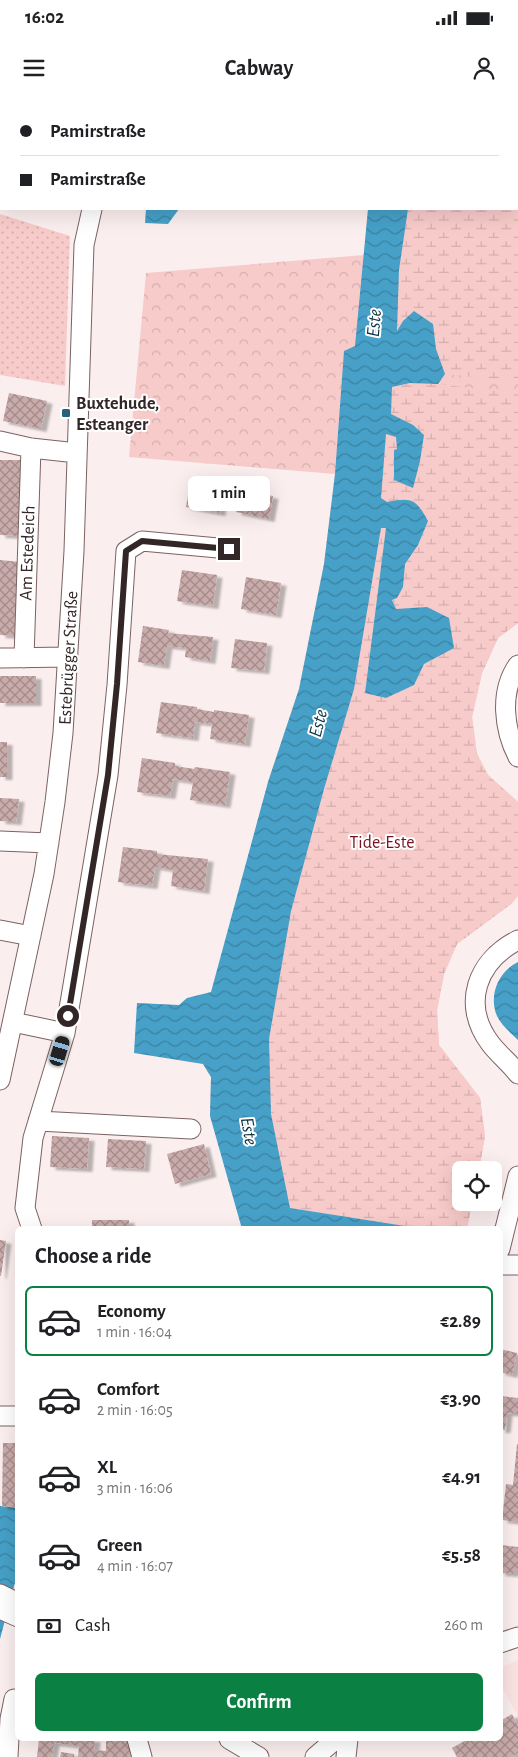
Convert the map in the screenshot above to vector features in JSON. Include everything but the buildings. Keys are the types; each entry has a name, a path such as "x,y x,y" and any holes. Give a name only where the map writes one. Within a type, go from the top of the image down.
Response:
{"street":[{"name":"Estebrügger Straße","path":"1,1073 49,843 63,733 74,551 84,244 92,210"},
{"path":"0,441 31,448 77,453"},
{"name":"Am Estedeich","path":"24,658 31,448"},
{"path":"31,1226 25,1208 33,1138 65,1033 108,775 117,684 126,551 142,541 229,549"},
{"path":"0,658 68,657"},
{"path":"518,665 510,682 505,714 512,746 518,757"},
{"path":"0,841 49,843"},
{"path":"0,930 31,936"},
{"path":"518,940 496,954 480,976 475,1006 477,1021 489,1042 518,1074"},
{"path":"13,1022 65,1033"},
{"path":"38,1121 191,1129"},
{"path":"503,1237 518,1176"},
{"path":"503,1264 518,1265"},
{"path":"0,1416 15,1416"},
{"path":"503,1642 518,1637"},
{"path":"8,1757 10,1719 15,1699"},
{"path":"138,1741 142,1757"},
{"path":"235,1741 259,1757"},
{"path":"315,1757 334,1741"},
{"path":"346,1757 348,1741"}],"shaded area":[{"path":"518,1660 518,1716 503,1689 503,1667"}],"green space":[{"name":"Tide-Este","path":"368,210 518,210 518,623 498,638 482,673 472,717 477,754 488,775 518,802 518,896 511,904 457,944 444,974 437,1010 439,1045 480,1098 485,1136 481,1161 452,1161 452,1211 470,1211 468,1226 405,1226 290,1208 210,1116 211,1077 203,1064 268,782 299,689 324,564 335,474 129,457 146,273 364,255"},
{"path":"408,210 518,210 518,382 445,374 436,349 433,324 397,333 399,270"},
{"path":"0,214 70,236 65,386 0,375"},
{"path":"410,383 438,384 518,394 518,623 498,638 482,673 472,717 477,754 488,775 518,802 518,896 511,904 457,944 444,974 437,1010 439,1045 480,1098 485,1136 481,1161 452,1161 452,1211 470,1211 468,1226 405,1226 290,1208 271,1114 269,1039 291,911 324,789 354,689 381,528 386,527 365,693 386,698 414,685 424,664 427,607 396,609 392,599 403,587 405,564 418,545 405,499 387,502 380,498 386,433 396,437 397,449 394,450 394,480 412,488 420,462 413,425 391,414 392,387"}],"water":[{"path":"146,210 178,210 168,224 145,223"},
{"name":"Este","path":"368,210 408,210 399,270 397,331 403,321 414,311 433,324 436,349 445,374 438,384 410,383 392,387 391,414 413,425 424,435 413,488 394,480 394,450 397,449 396,437 386,434 381,498 387,502 412,501 420,508 428,521 418,545 405,564 403,587 397,598 392,600 396,609 427,607 449,618 454,648 424,664 414,685 386,698 365,693 386,528 381,528 354,689 324,789 291,911 269,1039 271,1114 290,1208 405,1226 241,1226 210,1116 211,1077 203,1064 134,1053 137,1003 179,1005 187,998 211,992 268,782 299,689 324,564 335,474 344,351 355,346"},
{"path":"518,962 518,1040 506,1029 497,1016 494,1000 497,984 505,971"},
{"path":"0,1506 15,1508 15,1583 0,1639"}],"place":[{"name":"Buxtehude, Esteanger","path":"66,413"}],"route":[{"path":"68,1016 108,775 117,684 120,614 126,551 142,541 229,549"}]}
